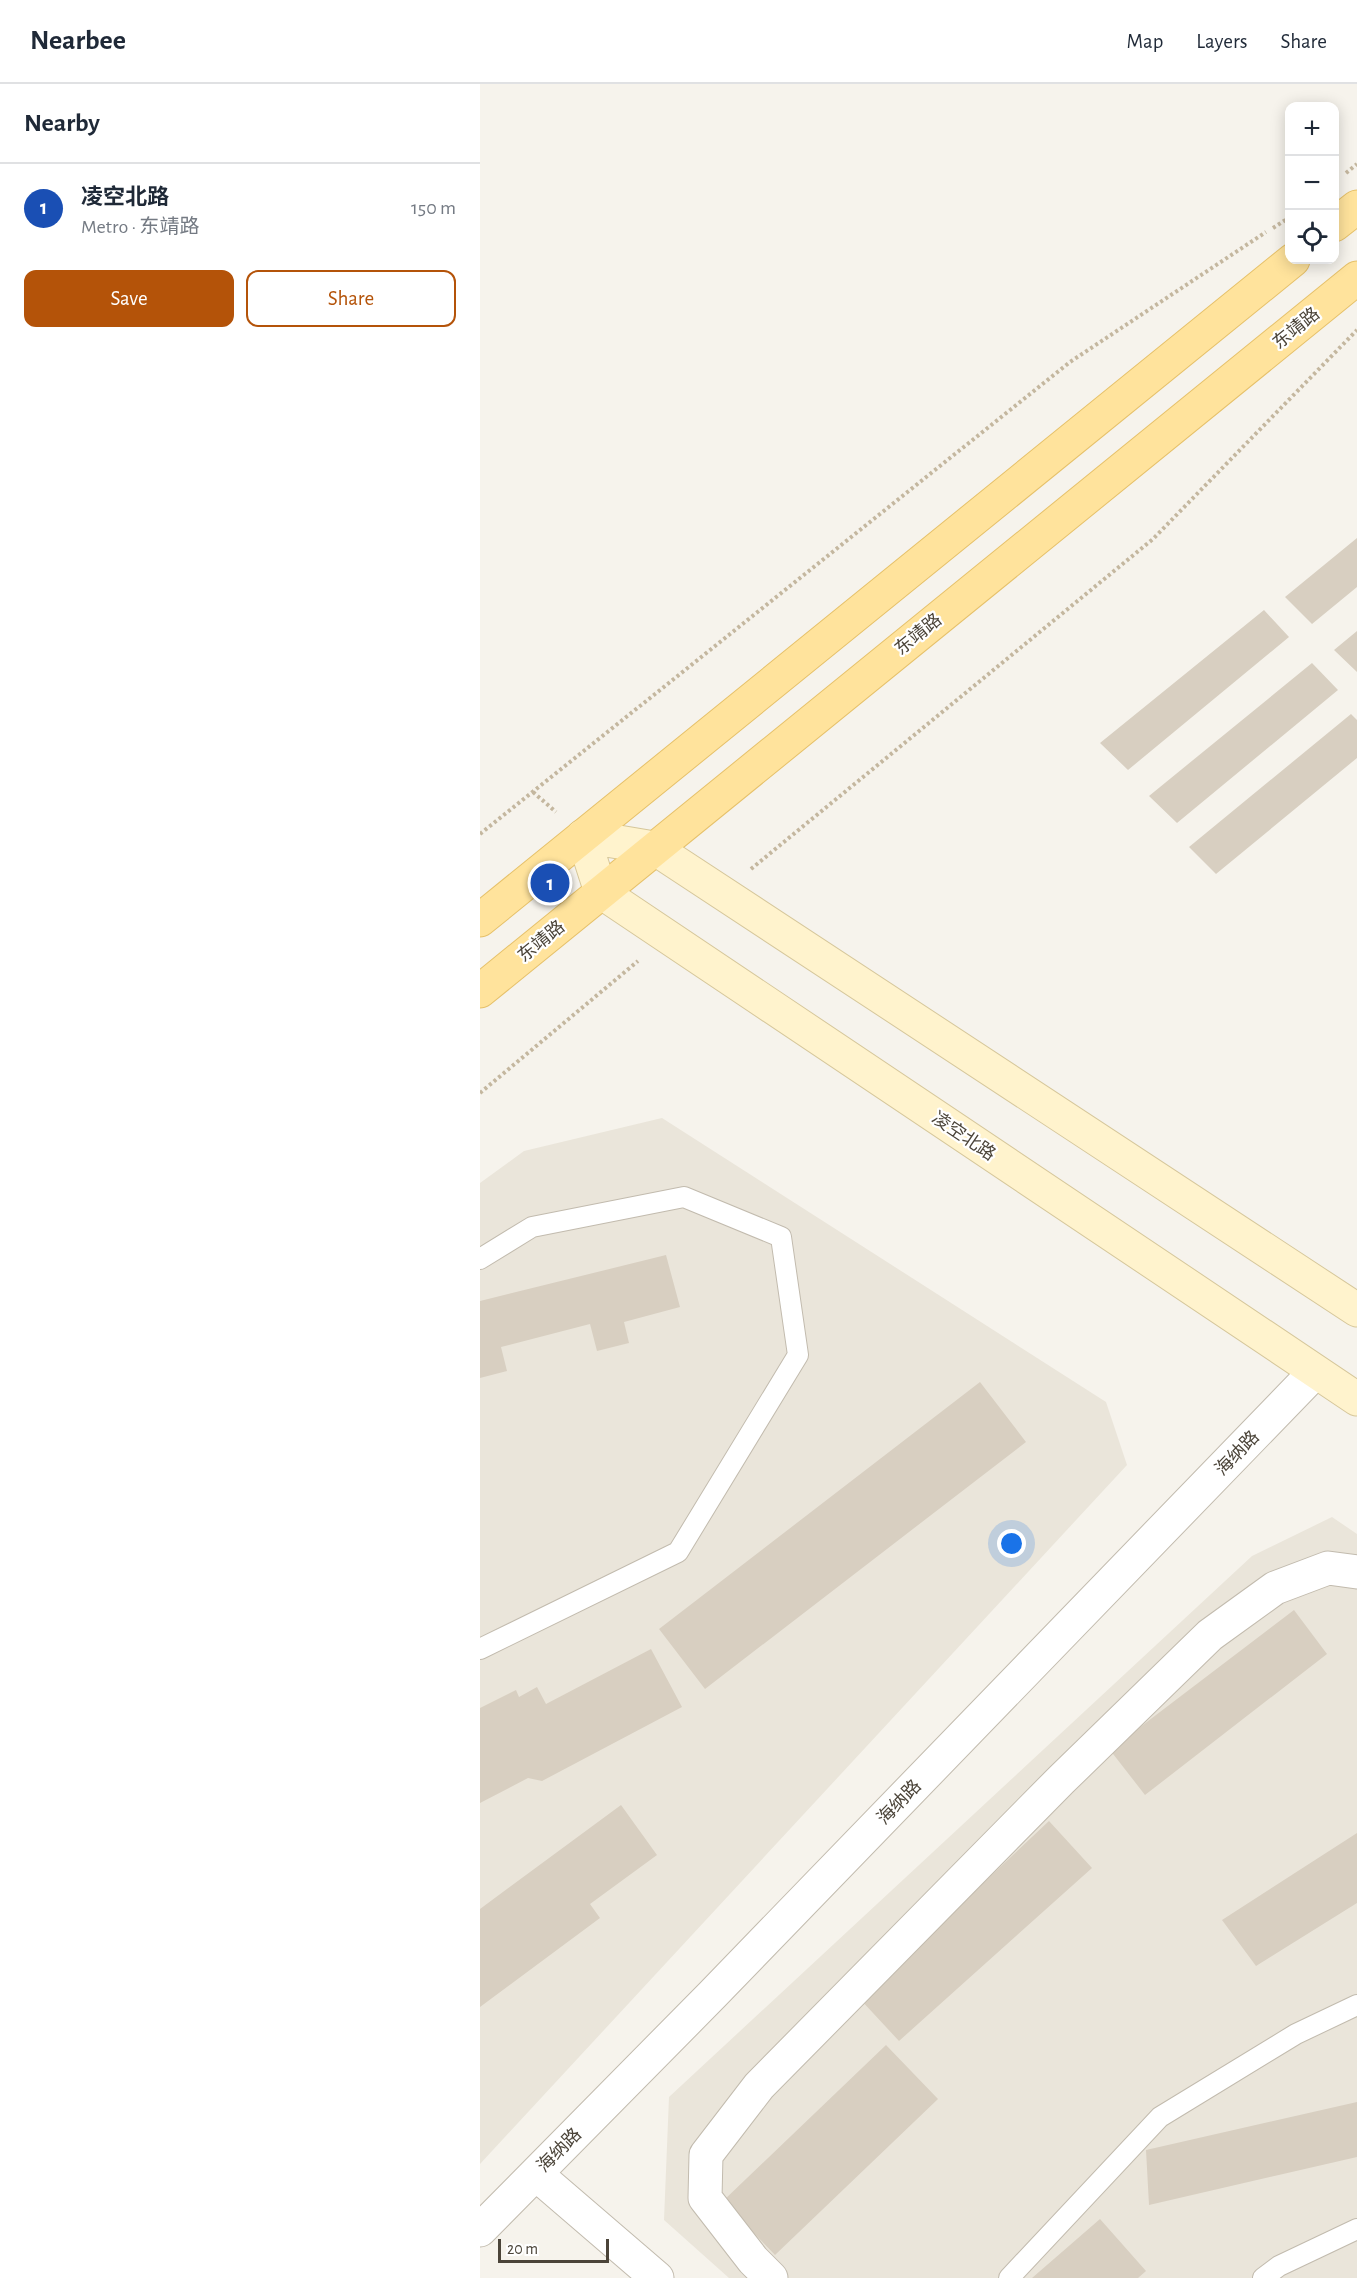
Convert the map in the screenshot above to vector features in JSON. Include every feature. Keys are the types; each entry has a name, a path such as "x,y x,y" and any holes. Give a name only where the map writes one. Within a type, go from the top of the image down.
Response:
{"main road":[{"path":"1339,222 1357,207"},
{"path":"480,920 1288,264"},
{"name":"东靖路","path":"480,991 1357,278"},
{"path":"583,836 654,848 1357,1310"},
{"path":"583,836 601,892"},
{"name":"凌空北路","path":"601,892 1357,1399"}],"street":[{"name":"海纳路","path":"480,2230 712,1995 1315,1372"},
{"path":"771,2278 753,2260 705,2198 706,2155 759,2086 1061,1780 1210,1635 1275,1588 1328,1568 1357,1572"},
{"path":"536,2174 657,2278"}],"lane":[{"path":"480,1259 532,1227 684,1197 781,1238 798,1355 678,1552 480,1649"},
{"path":"1009,2278 1160,2117 1296,2034 1357,2006"},
{"path":"1263,2278 1279,2266 1357,2229"}],"path":[{"path":"480,834 1070,362 1285,220"},
{"path":"722,892 1153,539 1357,330"},
{"path":"480,1093 668,937"}],"shaded area":[{"path":"662,1118 1106,1402 1127,1465 480,2164 480,1183 524,1151"},
{"path":"1332,1517 1357,1534 1357,2278 729,2278 664,2220 669,2097 1252,1556"}],"building":[{"path":"1357,538 1357,587 1312,624 1285,597"},
{"path":"1264,610 1289,637 1128,770 1100,743"},
{"path":"1357,631 1357,672 1334,650"},
{"path":"1312,663 1338,690 1177,823 1149,796"},
{"path":"1351,714 1357,720 1357,758 1216,874 1189,847"},
{"path":"666,1255 680,1307 624,1322 629,1343 597,1351 590,1324 501,1347 507,1371 480,1378 480,1301"},
{"path":"980,1382 1026,1442 705,1689 659,1629"},
{"path":"1294,1610 1327,1654 1145,1795 1110,1750"},
{"path":"651,1649 682,1707 542,1781 528,1778 480,1803 480,1708 516,1690 519,1697 537,1687 546,1704"},
{"path":"621,1805 657,1855 590,1904 600,1918 480,2007 480,1909"},
{"path":"1049,1821 1092,1868 899,2041 860,1999"},
{"path":"1357,1833 1357,1903 1256,1966 1222,1920"},
{"path":"886,2045 938,2099 775,2255 723,2201"},
{"path":"1357,2102 1357,2157 1149,2205 1146,2150"},
{"path":"1100,2219 1146,2271 1138,2278 1032,2278"}],"place":[{"name":"凌空北路","path":"550,883"}]}
